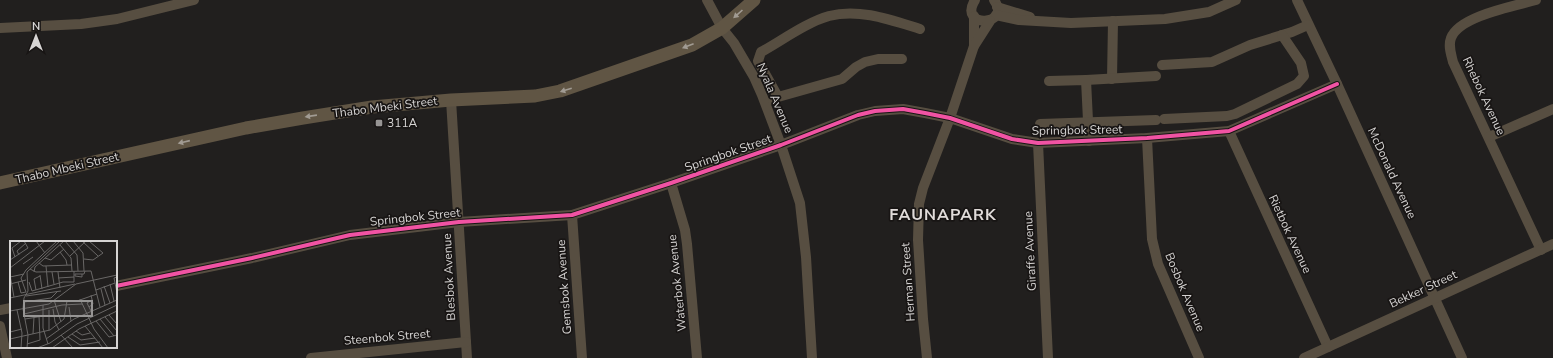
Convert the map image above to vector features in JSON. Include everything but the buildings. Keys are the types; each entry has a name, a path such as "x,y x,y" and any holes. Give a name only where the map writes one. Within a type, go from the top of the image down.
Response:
{"main road":[{"name":"Thabo Mbeki Street","path":"0,183 246,128 372,107 452,100 535,96 560,92 692,45 722,28 754,0"}],"street":[{"path":"0,28 81,24 117,20 194,0"},
{"name":"Nyala Avenue","path":"707,0 722,28 734,43 754,77 781,145 800,203 812,358"},
{"path":"972,6 981,22 994,11 1018,20 1071,23 1166,19 1217,10 1236,0"},
{"name":"McDonald Avenue","path":"1297,0 1462,358"},
{"name":"Rhebok Avenue","path":"1536,0 1471,19 1458,28 1450,38 1449,46 1453,62 1541,250"},
{"name":"Herman Street","path":"972,6 974,46"},
{"name":"Herman Street","path":"928,358 922,311 918,218 919,204 923,188 950,118 974,46 994,11"},
{"path":"778,97 758,61 759,56 761,52 815,21 829,16 855,14 880,17 920,29"},
{"path":"1112,79 1113,22"},
{"path":"1162,65 1212,62 1250,45 1308,25"},
{"path":"1040,124 1160,120 1227,116 1235,114 1297,84 1304,76 1301,63 1282,35"},
{"path":"766,104 778,97 842,79 856,67 865,62 878,59 902,59"},
{"path":"1049,81 1156,76"},
{"path":"1086,80 1089,141"},
{"name":"Springbok Street","path":"117,286 252,258 350,235 459,222 572,215 671,183 781,145 830,125 875,111 903,109 950,118 1012,139 1038,143 1147,138 1229,131 1337,84"},
{"name":"Blesbok Avenue","path":"452,100 467,358"},
{"path":"1489,137 1553,109"},
{"name":"Rietbok Avenue","path":"1229,131 1328,347"},
{"name":"Bosbok Avenue","path":"1147,138 1152,239 1154,250 1158,264 1199,358"},
{"name":"Giraffe Avenue","path":"1038,143 1048,358"},
{"name":"Waterbok Avenue","path":"671,183 685,230 687,244 696,358"},
{"name":"Gemsbok Avenue","path":"572,215 582,358"},
{"name":"Bekker Street","path":"1304,358 1553,244"},
{"path":"0,310 10,308"},
{"path":"0,326 7,358"},
{"name":"Steenbok Street","path":"311,358 353,356 466,342"}],"cycle path":[{"path":"117,286 252,258 350,235 459,222 572,215 671,183 781,145 858,115 875,111 903,109 925,113 950,118 1012,139 1038,143 1147,138 1229,131 1337,84"}],"place":[{"name":"311A","path":"379,123"}],"district":[{"name":"FAUNAPARK","path":"943,214"}]}
